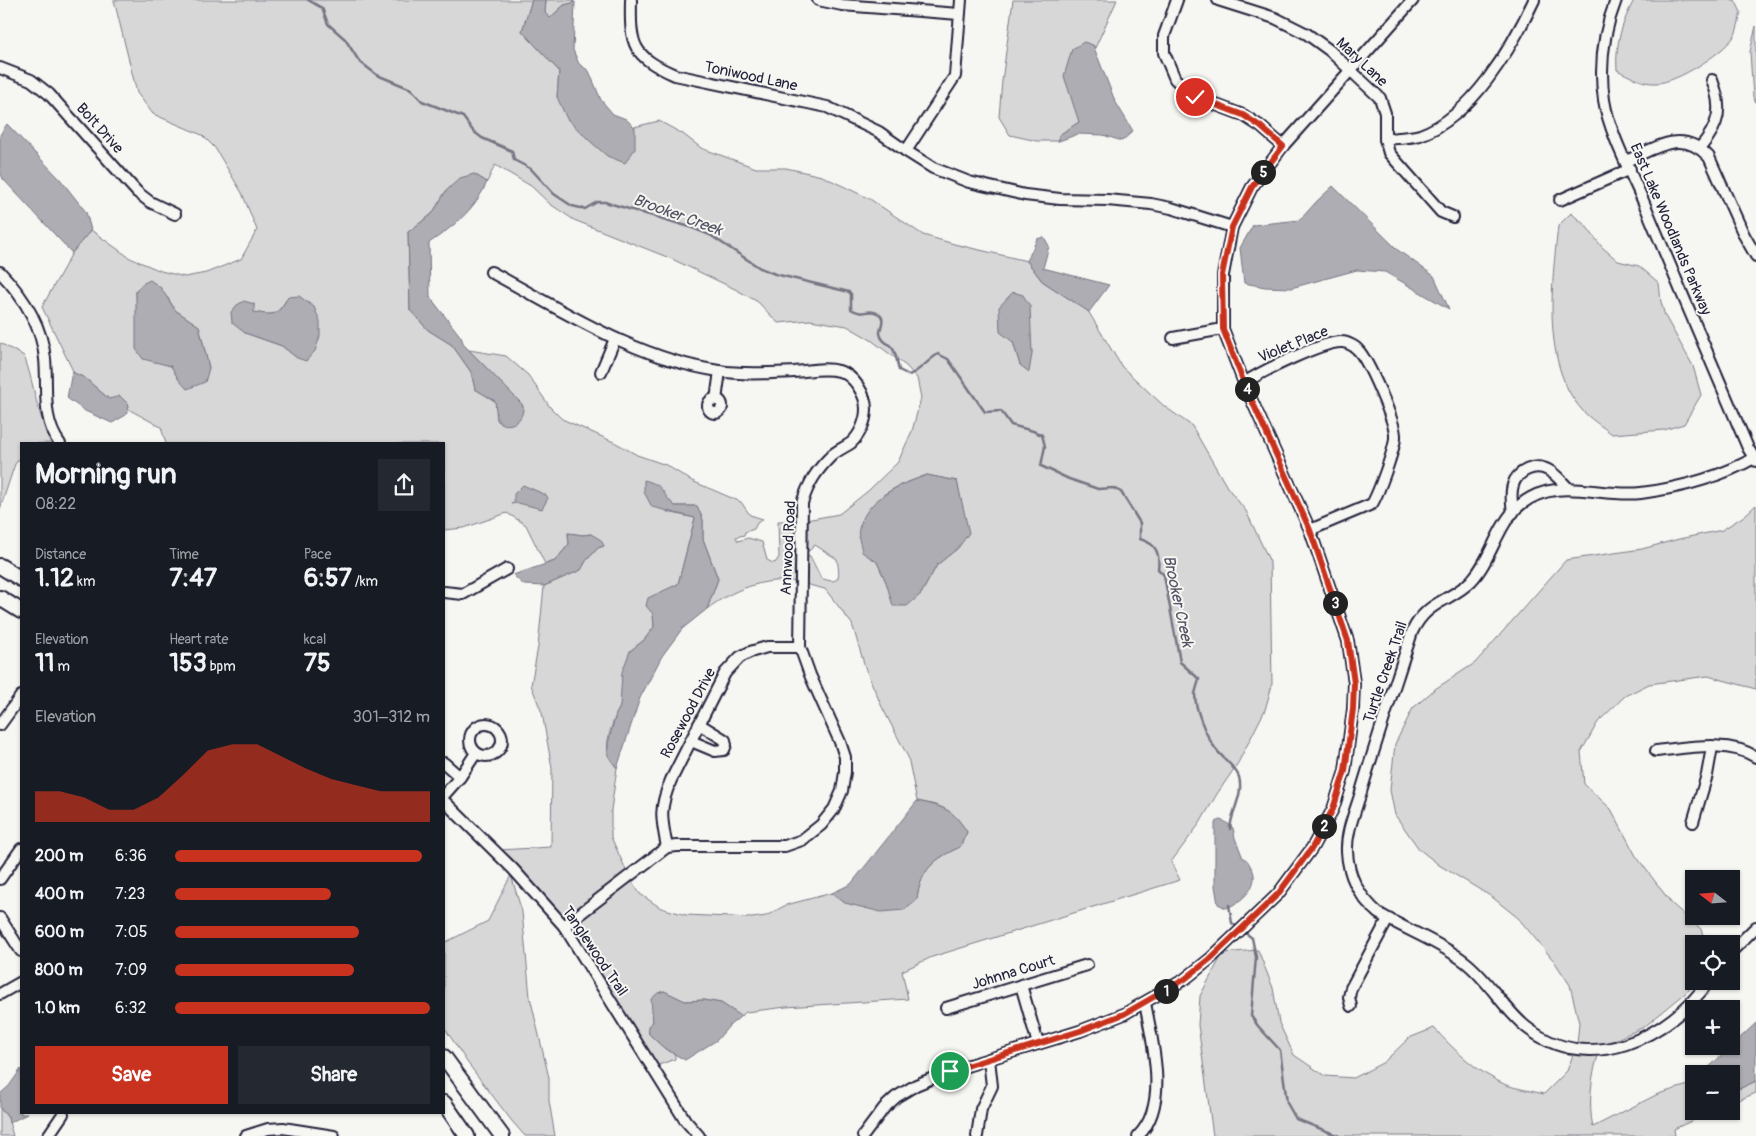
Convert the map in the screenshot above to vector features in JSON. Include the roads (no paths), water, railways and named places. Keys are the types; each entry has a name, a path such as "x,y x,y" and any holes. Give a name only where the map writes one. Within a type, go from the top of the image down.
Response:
{"main road":[{"path":"0,566 20,578"},
{"path":"0,598 20,610"},
{"path":"445,1057 502,1136"},
{"path":"445,1104 467,1136"}],"street":[{"name":"Toniwood Lane","path":"631,0 631,26 634,45 654,66 675,74 826,107 879,132 906,152 933,168 969,182 1016,193 1060,199 1107,200 1151,204 1232,227"},
{"path":"818,0 842,5 959,14"},
{"path":"906,152 955,76 961,0"},
{"path":"1176,0 1164,36 1164,53 1175,80 1195,97 1243,115 1260,126 1283,146"},
{"name":"Mary Lane","path":"1218,0 1276,18 1293,26 1329,50 1352,71 1380,98 1385,113 1385,139 1389,153 1441,212 1453,217"},
{"path":"863,1136 884,1108 896,1097 916,1085 950,1071 1080,1031 1124,1014 1185,979 1210,959 1278,894 1312,848 1333,809 1345,771 1353,709 1354,683 1348,641 1310,530 1244,383 1223,329 1222,275 1232,227 1252,187 1283,146 1352,71 1413,0"},
{"path":"1385,139 1420,134 1446,122 1466,104 1505,54 1520,30 1534,0"},
{"name":"East Lake Woodlands Parkway","path":"1616,0 1606,27 1601,62 1602,83 1607,112 1755,459"},
{"name":"Bolt Drive","path":"0,68 30,80 49,94 138,192 150,202 175,214"},
{"path":"1700,148 1711,133 1718,116 1718,95 1712,80"},
{"path":"1560,200 1668,143 1680,141 1700,148 1709,157 1756,256"},
{"path":"0,272 20,296 30,313 39,335 45,356 47,382 45,405 48,422 59,442"},
{"name":"Annwood Road","path":"491,272 616,339 677,362 720,371 834,370 842,372 856,382 863,394 866,409 862,429 852,442 834,454 818,471 808,485 802,502 800,647 810,676 845,757 842,791 834,809 821,825 802,840 785,846 667,847"},
{"path":"1173,338 1223,329"},
{"path":"601,372 616,339"},
{"name":"Violet Place","path":"1244,383 1263,372 1330,343 1343,342 1357,348 1366,361 1394,426 1395,437 1378,495 1372,504 1310,530"},
{"path":"716,400 720,371"},
{"name":"Turtle Creek Trail","path":"1702,990 1678,1016 1659,1030 1640,1040 1612,1049 1571,1048 1542,1037 1528,1028 1509,1011 1471,966 1388,919 1370,906 1356,889 1348,863 1347,843 1366,777 1416,622 1426,611 1470,582 1513,512 1520,505 1534,496 1568,488 1616,494 1640,493 1692,483 1720,474 1755,459"},
{"path":"1513,512 1513,485 1524,471 1532,468 1544,468 1568,488"},
{"path":"445,592 463,594 507,569"},
{"name":"Rosewood Drive","path":"667,847 661,818 662,804 671,780 725,673 740,658 750,652 767,648 800,647"},
{"path":"0,726 20,697"},
{"path":"691,740 715,752 724,750 726,747 725,740 699,724"},
{"path":"1694,822 1707,775 1712,747"},
{"path":"1656,751 1712,747 1736,749 1756,757"},
{"path":"445,794 460,777 476,753"},
{"path":"445,764 460,777"},
{"name":"Tanglewood Trail","path":"445,802 513,869 564,926 685,1120 699,1136"},
{"path":"564,926 667,847"},
{"path":"0,880 20,850"},
{"path":"0,918 20,949"},
{"path":"1351,1006 1349,997 1351,988 1388,919"},
{"path":"1740,943 1756,927"},
{"name":"Johnna Court","path":"946,1008 1087,965"},
{"path":"0,994 20,983"},
{"path":"1021,985 1038,1044"},
{"path":"1138,1136 1147,1124 1156,1097 1157,1069 1145,1003"},
{"path":"978,1136 981,1109 992,1086 989,1059"},
{"path":"48,1136 63,1114"},
{"path":"246,1136 268,1129 283,1128 334,1136"}],"waterway":[{"name":"Brooker Creek","path":"308,0 322,8 328,24 345,39 359,61 377,75 411,89 422,101 463,117 473,131 482,138 512,151 514,160 531,169 554,194 572,206 585,209 597,202 605,202 690,227 710,235 760,268 775,274 849,292 851,294 851,309 859,312 871,311 882,317 880,333 884,341 893,348 899,370 909,375 938,354 948,359 985,412 1001,411 1011,425 1042,435 1045,446 1041,466 1069,479 1098,489 1113,488 1121,492 1140,523 1140,539 1154,547 1158,554 1158,569 1164,575 1180,662 1199,679 1195,700 1205,730 1215,748 1235,769 1239,777 1239,797 1230,829"},
{"name":"Brooker Creek","path":"1229,905 1232,923 1236,926"},
{"name":"Brooker Creek","path":"1247,934 1252,938 1256,957 1251,1016 1280,1050 1287,1103 1296,1119 1339,1136"}]}
